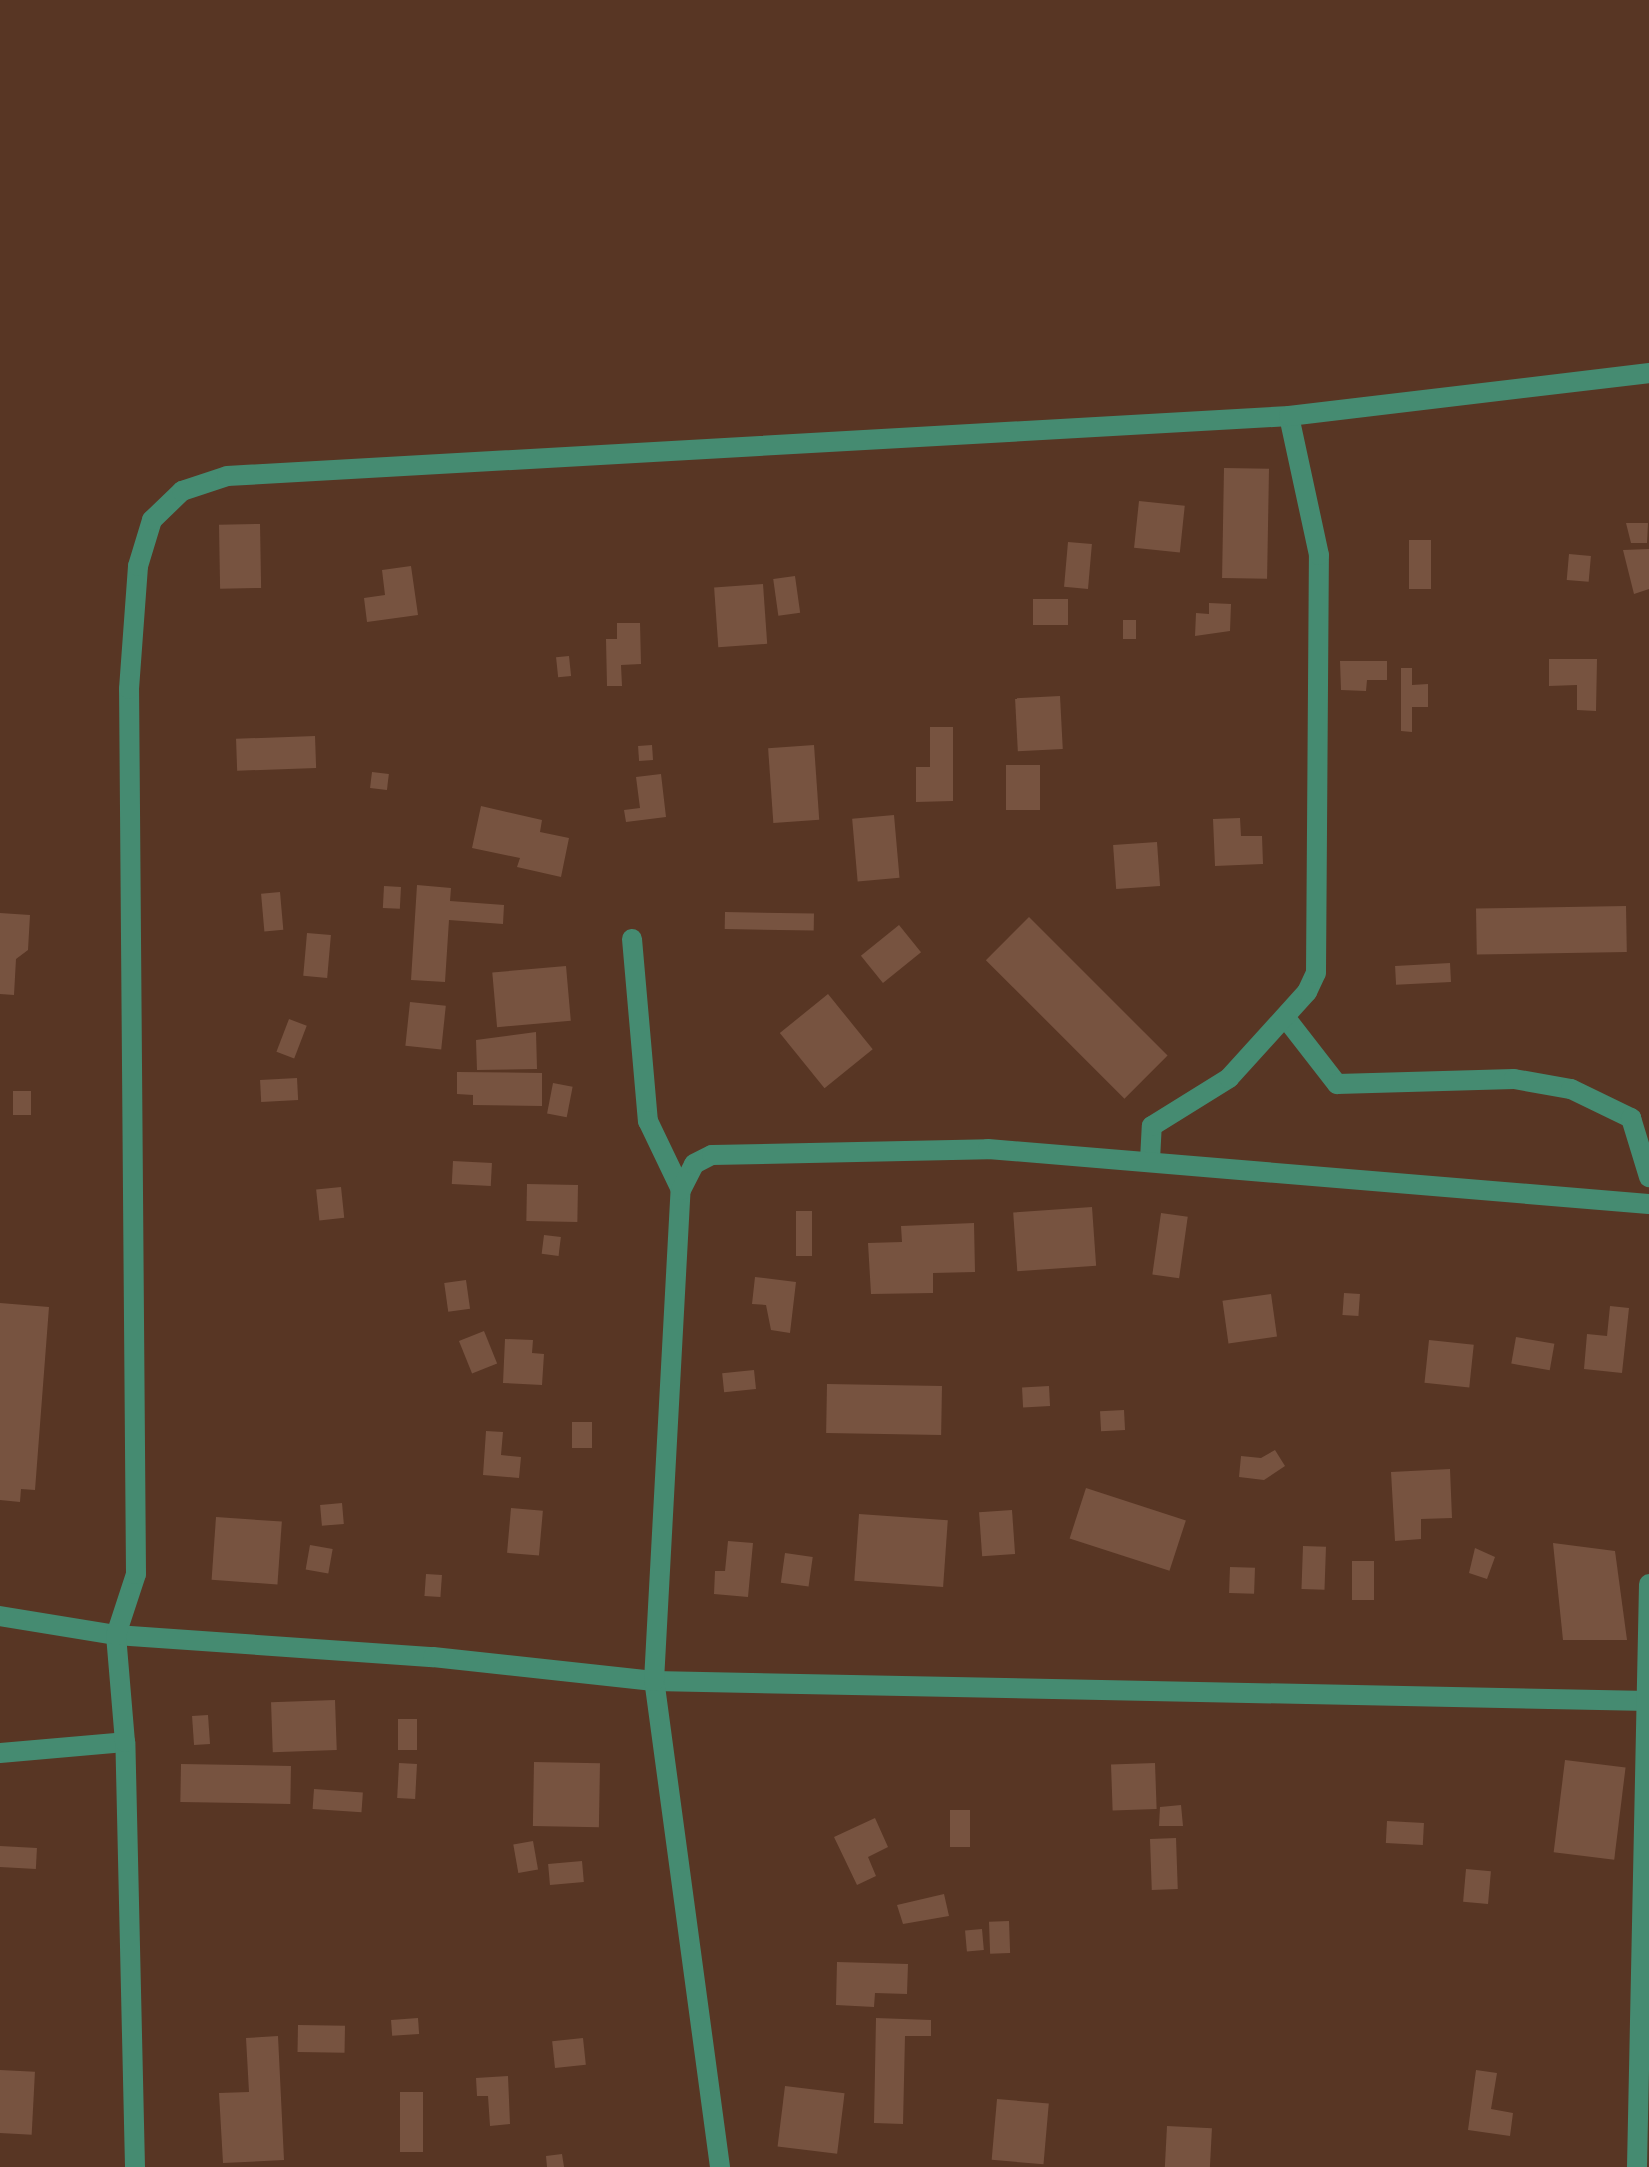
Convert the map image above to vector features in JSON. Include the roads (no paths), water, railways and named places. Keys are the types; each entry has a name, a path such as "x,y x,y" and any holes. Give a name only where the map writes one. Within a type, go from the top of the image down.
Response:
{"street":[{"path":"136,2167 126,1742 116,1635 136,1574 129,690 138,566 152,520 182,491 228,476 1289,416 1649,372"},
{"path":"1150,1160 1152,1126 1228,1078 1285,1017 1316,974 1321,855 1319,555 1289,416"},
{"path":"632,939 648,1121 682,1190"},
{"path":"1285,1017 1337,1084 1514,1079 1571,1089 1631,1118 1649,1176"},
{"path":"720,2167 654,1682 682,1190 694,1164 712,1154 988,1149 1649,1204"},
{"path":"1637,2167 1649,1584"},
{"path":"0,1616 116,1635 433,1657 654,1682 1648,1701"},
{"path":"0,1753 126,1742"}]}
